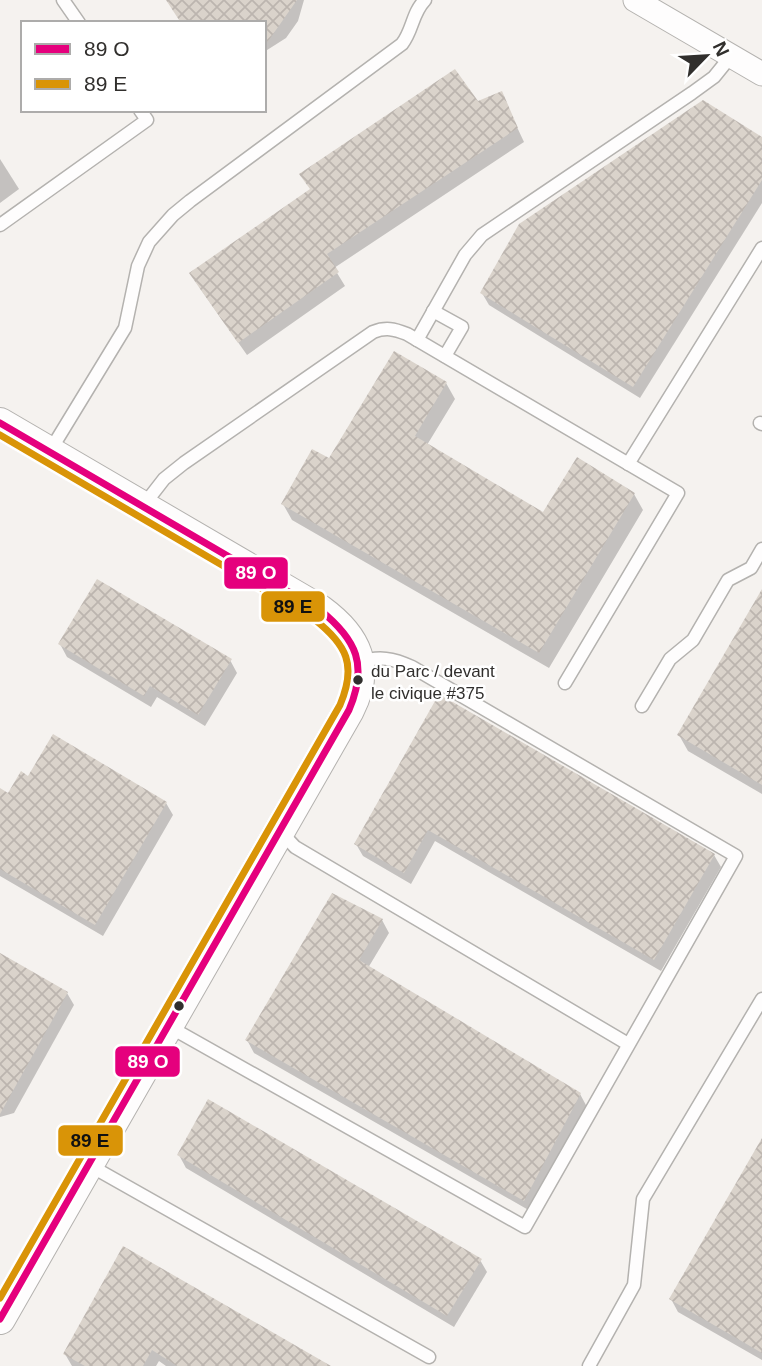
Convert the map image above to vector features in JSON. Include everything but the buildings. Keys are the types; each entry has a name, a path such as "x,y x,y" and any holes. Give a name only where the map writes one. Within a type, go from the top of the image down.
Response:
{"street":[{"path":"635,0 762,74"},
{"path":"0,423 320,610 348,635 359,662 360,676 355,698 0,1319"}],"lane":[{"path":"63,0 78,21"},
{"path":"50,452 125,328 138,266 149,242 173,215 190,201 402,44 409,36 414,15 425,0"},
{"path":"417,340 465,255 482,234 692,93 714,77 731,55"},
{"path":"0,225 147,120 141,112"},
{"path":"628,464 762,248"},
{"path":"433,311 462,327 444,356"},
{"path":"143,506 164,479 184,463 373,332 393,329 417,340 678,494 565,683"},
{"path":"642,706 670,659 693,640 728,580 751,568 762,549"},
{"path":"168,1026 525,1227 736,856 412,667 379,657 359,662"},
{"path":"280,831 295,847 628,1044"},
{"path":"589,1366 634,1285 643,1199 762,999"},
{"path":"89,1165 429,1357"}],"transit line":[{"path":"0,423 320,610 343,632 356,654 358,666 358,680 349,710 0,1319"},
{"path":"0,435 314,619 341,647 348,667 348,678 340,705 0,1298"}],"place":[{"name":"du Parc / devant le civique #375","path":"358,680"}]}
